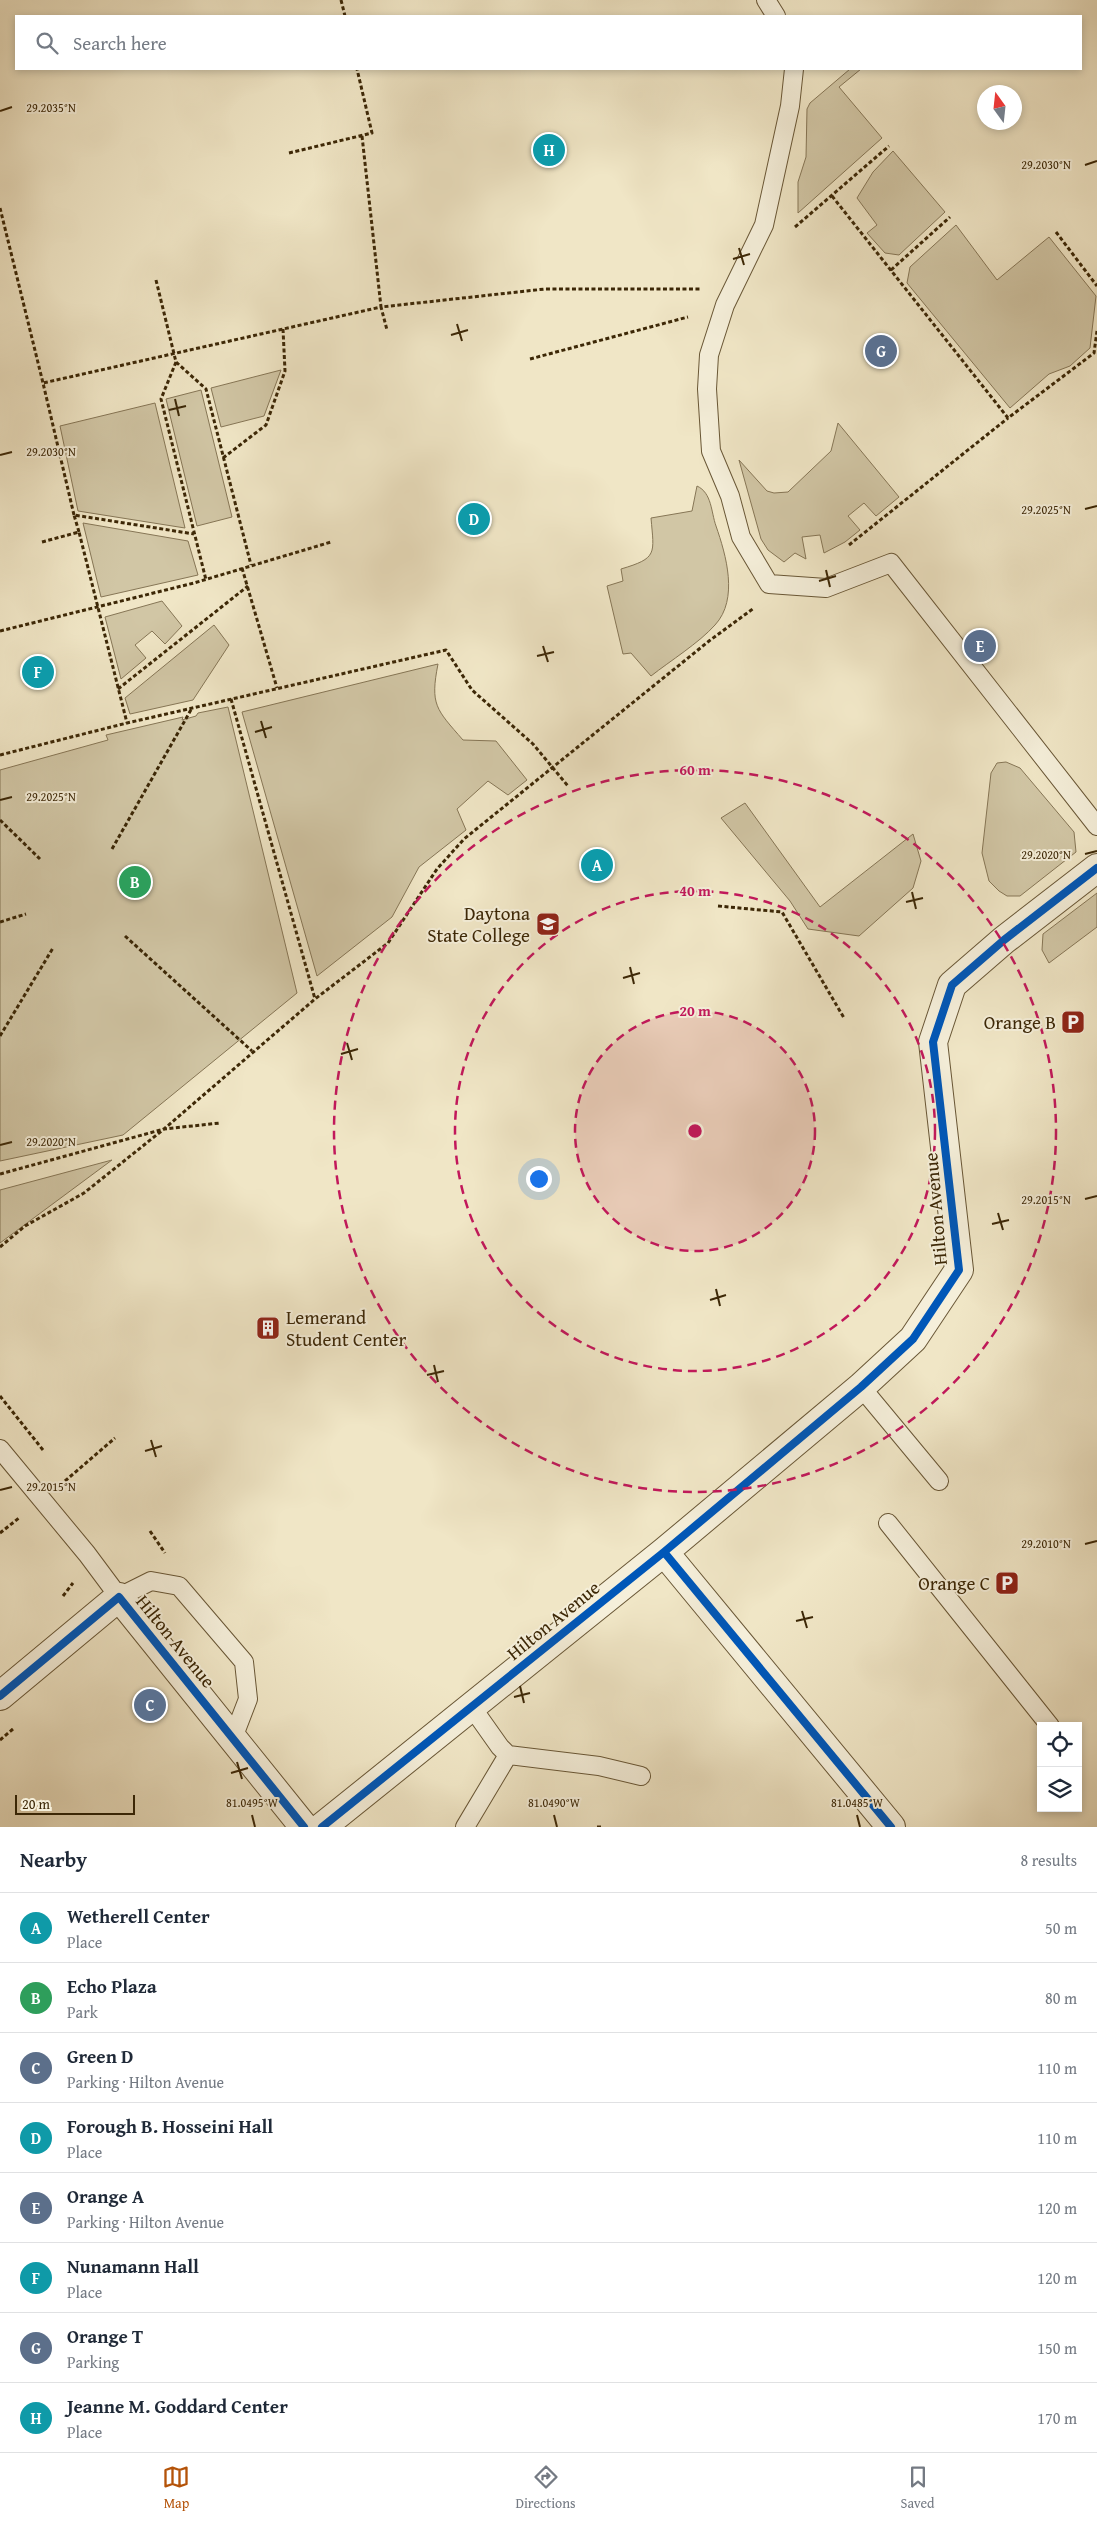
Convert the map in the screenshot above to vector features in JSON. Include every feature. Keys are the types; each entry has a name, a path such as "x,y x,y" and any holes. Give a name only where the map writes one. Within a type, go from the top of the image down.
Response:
{"street":[{"name":"Hilton Avenue","path":"322,1827 664,1552 861,1387 912,1339 959,1270 933,1042 952,985 1004,940 1097,868"},
{"path":"664,1552 891,1827"},
{"name":"Hilton Avenue","path":"0,1696 119,1597 304,1827"}],"lane":[{"path":"766,0 775,15"},
{"path":"794,70 790,106 764,225 744,270 725,305 709,355 706,390 711,451 730,496 741,537 769,584 826,588 891,563 1097,826"},
{"path":"861,1387 939,1481"},
{"path":"0,1448 87,1554 119,1597 151,1581 179,1586 244,1662 248,1699 234,1738"},
{"path":"888,1523 1047,1722"},
{"path":"471,1706 500,1747 508,1754 599,1766 641,1776"},
{"path":"465,1827 508,1754"}],"path":[{"path":"341,0 345,15"},
{"path":"289,153 372,133 357,70"},
{"path":"362,136 381,307 387,330"},
{"path":"788,232 889,146"},
{"path":"832,196 1008,418"},
{"path":"0,208 78,532 127,723"},
{"path":"891,270 950,217"},
{"path":"1056,232 1097,286"},
{"path":"43,383 381,307 545,289 715,289 744,270"},
{"path":"156,280 176,362 206,389 251,565"},
{"path":"530,359 691,316"},
{"path":"223,458 266,425 285,371 282,329"},
{"path":"844,548 858,539 1008,418 1094,353 1097,331"},
{"path":"176,362 161,398 206,580"},
{"path":"74,515 194,534"},
{"path":"42,542 78,532"},
{"path":"0,631 206,580 331,542"},
{"path":"242,568 277,688"},
{"path":"0,1247 25,1226 84,1193 164,1130 252,1051 315,999 388,943 437,869 458,845 709,640 786,585"},
{"path":"118,689 248,586"},
{"path":"0,755 127,723 446,650 472,690 534,744 568,786"},
{"path":"231,699 315,999"},
{"path":"112,849 193,708"},
{"path":"0,820 40,859"},
{"path":"718,906 782,912 844,1018"},
{"path":"0,922 26,914"},
{"path":"125,936 252,1051"},
{"path":"0,1036 53,948"},
{"path":"0,1174 164,1130 220,1123"}],"shaded area":[{"path":"849,70 860,70 839,87 882,138 798,213 798,182 806,157 807,109 810,103"},
{"path":"893,151 945,212 899,255 885,253 867,233 877,225 857,198 873,172"},
{"path":"956,225 997,280 1049,237 1096,296 1090,348 1070,366 1049,374 1010,408 907,283 910,267"},
{"path":"281,370 264,416 221,427 211,388"},
{"path":"201,390 232,517 197,526 166,399"},
{"path":"155,403 185,528 78,511 60,426"},
{"path":"838,423 899,497 876,516 864,503 848,516 860,530 845,542 824,553 820,535 802,537 806,559 795,553 784,562 768,550 761,539 739,460 767,491 774,493 788,492 831,451"},
{"path":"697,486 706,493 723,550 728,577 727,603 715,625 708,632 651,676 631,653 623,654 607,586 623,581 621,569 648,558 653,547 651,518 692,511"},
{"path":"83,523 188,541 198,575 101,597"},
{"path":"162,601 182,626 165,644 152,631 135,645 146,658 121,679 105,617"},
{"path":"214,625 229,645 193,700 130,714 125,698"},
{"path":"438,664 435,698 437,706 447,721 463,740 496,741 527,780 508,795 488,781 457,809 466,830 419,867 392,917 317,976 242,712"},
{"path":"228,707 297,993 123,1135 0,1161 0,770 108,740 106,735 183,717 182,720 196,716 198,713"},
{"path":"1006,762 1020,768 1074,832 1076,852 1020,896 1007,896 989,881 982,853 991,773 997,763"},
{"path":"745,803 820,907 913,834 921,861 913,888 859,936 808,929 790,901 721,818"},
{"path":"1097,893 1097,927 1049,963 1042,950 1043,934"},
{"path":"112,1160 0,1243 0,1190"}],"cycle path":[{"path":"322,1827 664,1552 861,1387 913,1339 959,1270 933,1042 952,985 1004,940 1097,868"},
{"path":"664,1552 891,1827"},
{"path":"0,1696 119,1597 304,1827"}],"place":[{"name":"Jeanne M. Goddard Center","path":"549,150"},
{"name":"Orange T","path":"881,351"},
{"name":"Forough B. Hosseini Hall","path":"474,519"},
{"name":"Orange A","path":"980,646"},
{"name":"Nunamann Hall","path":"38,672"},
{"name":"Wetherell Center","path":"597,865"},
{"name":"Echo Plaza","path":"135,882"},
{"name":"Daytona State College","path":"548,924"},
{"name":"Orange B","path":"1073,1022"},
{"name":"Lemerand Student Center","path":"268,1328"},
{"name":"Orange C","path":"1007,1583"},
{"name":"Green D","path":"150,1705"}]}
